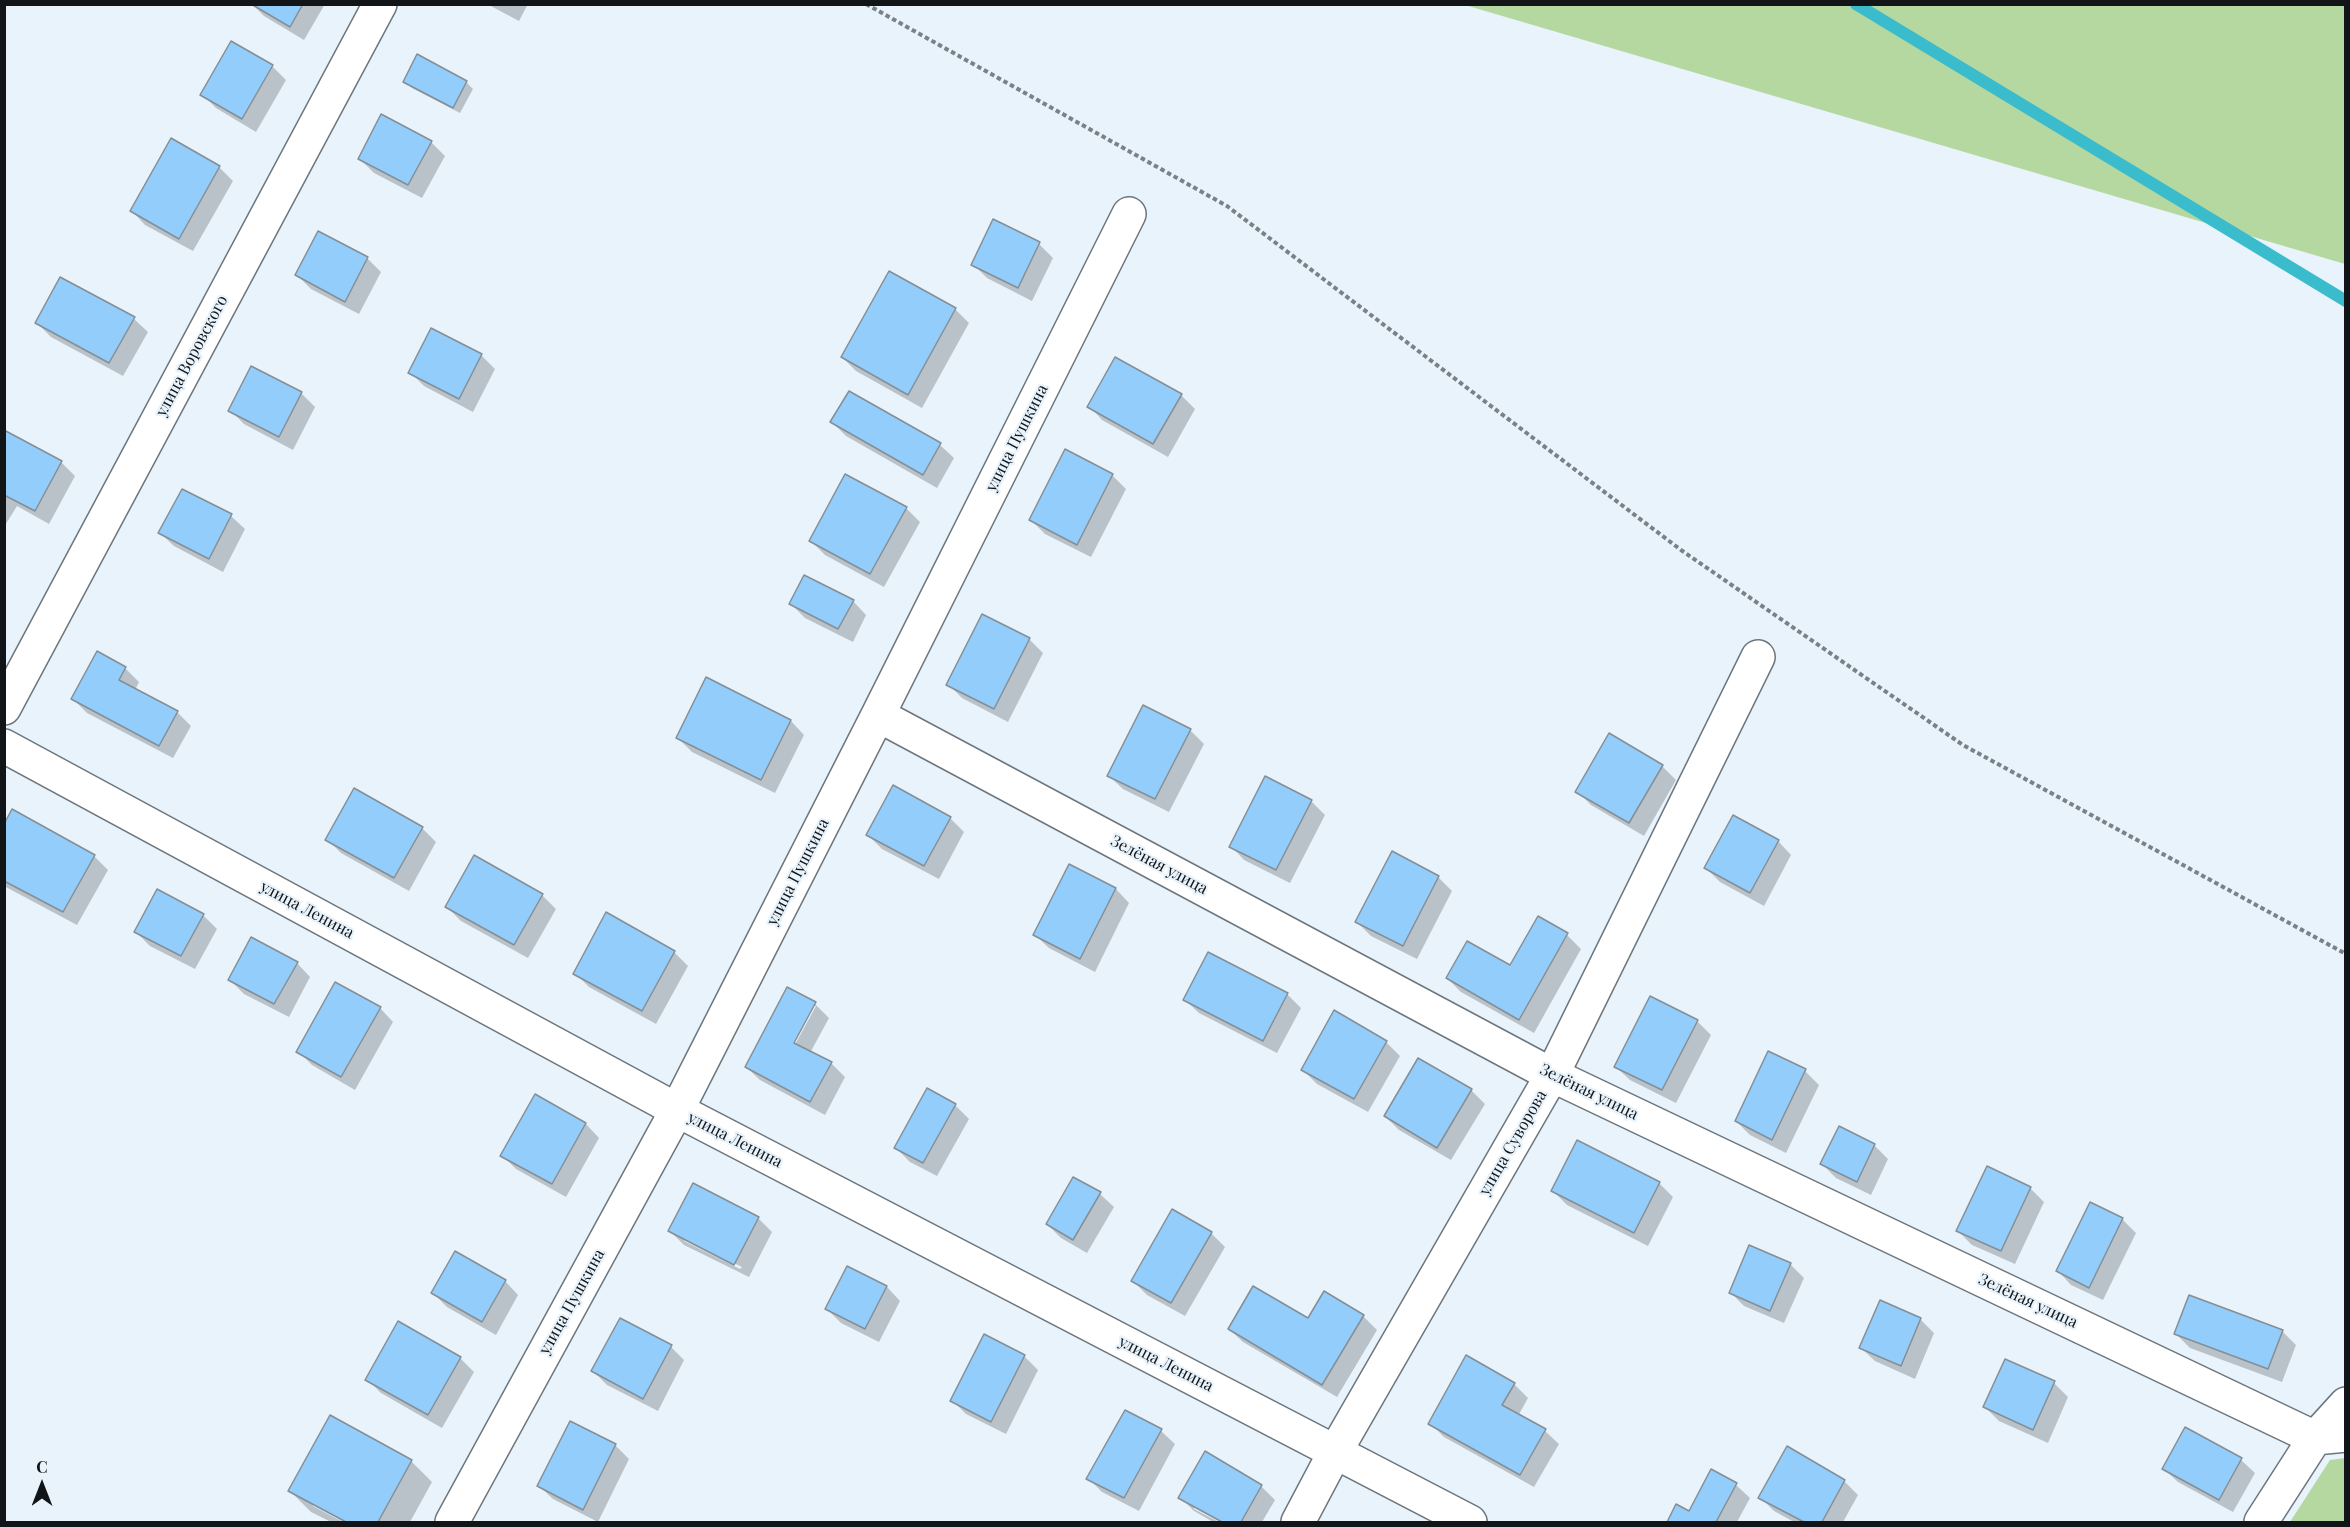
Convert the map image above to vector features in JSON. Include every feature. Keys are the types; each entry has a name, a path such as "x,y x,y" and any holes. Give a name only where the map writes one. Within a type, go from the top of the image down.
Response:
{"street":[{"name":"улица Воровского","path":"4,708 380,4"},
{"name":"улица Пушкина","path":"452,1522 677,1110 1129,214"},
{"name":"улица Суворова","path":"1298,1522 1335,1452 1552,1075 1758,657"},
{"name":"Зелёная улица","path":"878,715 1552,1075 2330,1436"},
{"name":"улица Ленина","path":"4,746 677,1110 1470,1522"},
{"path":"2261,1522 2330,1436 2346,1404"}],"path":[{"path":"866,4 1227,206 1681,550 1963,745 2346,954"}],"green space":[{"path":"1465,5 2345,5 2345,264"},
{"path":"2345,1458 2345,1522 2290,1522 2330,1460"}],"building":[{"path":"251,4 303,4 290,27"},
{"path":"231,41 273,65 242,119 200,95"},
{"path":"417,54 467,81 453,108 403,82"},
{"path":"381,114 432,141 408,185 358,159"},
{"path":"171,138 220,166 179,239 130,211"},
{"path":"993,219 1040,242 1018,288 971,265"},
{"path":"318,231 368,257 345,302 295,275"},
{"path":"889,271 956,308 908,395 841,357"},
{"path":"60,277 135,317 109,363 35,323"},
{"path":"431,328 482,354 459,399 408,373"},
{"path":"1115,357 1182,394 1153,444 1087,407"},
{"path":"251,366 302,392 279,437 228,411"},
{"path":"849,391 941,443 923,475 830,422"},
{"path":"4,430 62,461 35,511 4,495"},
{"path":"1065,449 1113,474 1077,545 1029,520"},
{"path":"845,474 907,507 870,574 809,541"},
{"path":"182,489 232,514 209,559 158,533"},
{"path":"804,575 854,600 838,629 789,604"},
{"path":"982,614 1030,638 994,709 946,685"},
{"path":"97,651 126,667 119,680 178,711 159,746 71,699"},
{"path":"706,677 791,720 761,780 676,738"},
{"path":"1143,705 1191,729 1155,799 1107,776"},
{"path":"1609,733 1663,765 1629,823 1575,792"},
{"path":"1265,776 1312,800 1276,870 1229,847"},
{"path":"893,785 951,817 924,866 866,835"},
{"path":"354,788 423,827 394,878 325,840"},
{"path":"12,809 95,855 63,912 4,881 4,824"},
{"path":"1733,815 1779,840 1750,893 1704,868"},
{"path":"1392,851 1439,876 1403,946 1355,922"},
{"path":"474,855 543,894 514,945 445,907"},
{"path":"1069,864 1116,888 1080,959 1033,935"},
{"path":"157,889 204,914 181,956 134,932"},
{"path":"606,912 675,951 642,1011 573,974"},
{"path":"1538,916 1568,933 1519,1020 1446,978 1467,941 1510,965"},
{"path":"251,937 298,962 274,1004 228,980"},
{"path":"1208,952 1288,993 1263,1041 1183,1000"},
{"path":"335,982 381,1007 341,1077 296,1052"},
{"path":"787,987 816,1002 794,1043 832,1062 810,1102 745,1067"},
{"path":"1650,996 1698,1020 1662,1090 1614,1067"},
{"path":"1334,1010 1387,1041 1354,1099 1301,1070"},
{"path":"1768,1051 1806,1069 1772,1140 1735,1121"},
{"path":"1418,1058 1472,1089 1437,1148 1384,1116"},
{"path":"927,1088 956,1104 923,1163 894,1148"},
{"path":"535,1094 586,1123 552,1184 500,1156"},
{"path":"1839,1126 1875,1144 1857,1182 1820,1164"},
{"path":"1577,1140 1660,1182 1634,1233 1551,1191"},
{"path":"1987,1166 2031,1187 2001,1251 1956,1231"},
{"path":"1073,1177 1101,1192 1073,1240 1046,1224"},
{"path":"693,1183 759,1217 734,1265 668,1231"},
{"path":"2090,1202 2123,1218 2089,1288 2056,1271"},
{"path":"1172,1209 1212,1232 1171,1303 1131,1281"},
{"path":"1749,1245 1791,1263 1770,1311 1729,1293"},
{"path":"455,1251 506,1280 482,1322 431,1293"},
{"path":"847,1266 887,1286 865,1329 825,1309"},
{"path":"1253,1286 1308,1318 1324,1291 1364,1315 1322,1385 1228,1329"},
{"path":"2189,1295 2283,1330 2268,1369 2174,1334"},
{"path":"1880,1300 1921,1318 1901,1366 1859,1348"},
{"path":"620,1318 672,1345 643,1399 591,1371"},
{"path":"398,1321 461,1357 428,1415 365,1380"},
{"path":"984,1334 1025,1355 991,1422 950,1401"},
{"path":"1466,1355 1515,1383 1502,1405 1546,1429 1520,1475 1428,1424"},
{"path":"2005,1359 2055,1381 2033,1430 1983,1407"},
{"path":"1125,1410 1162,1429 1124,1498 1086,1479"},
{"path":"330,1415 412,1460 378,1522 346,1522 288,1491"},
{"path":"570,1421 616,1444 583,1510 537,1486"},
{"path":"2185,1427 2242,1458 2219,1500 2162,1469"},
{"path":"1787,1446 1845,1480 1822,1522 1804,1522 1758,1498"},
{"path":"1205,1451 1262,1485 1241,1522 1222,1522 1178,1498"},
{"path":"1711,1469 1737,1483 1716,1522 1667,1522 1676,1504 1689,1511"}],"waterway":[{"path":"1856,4 2346,301"}]}
